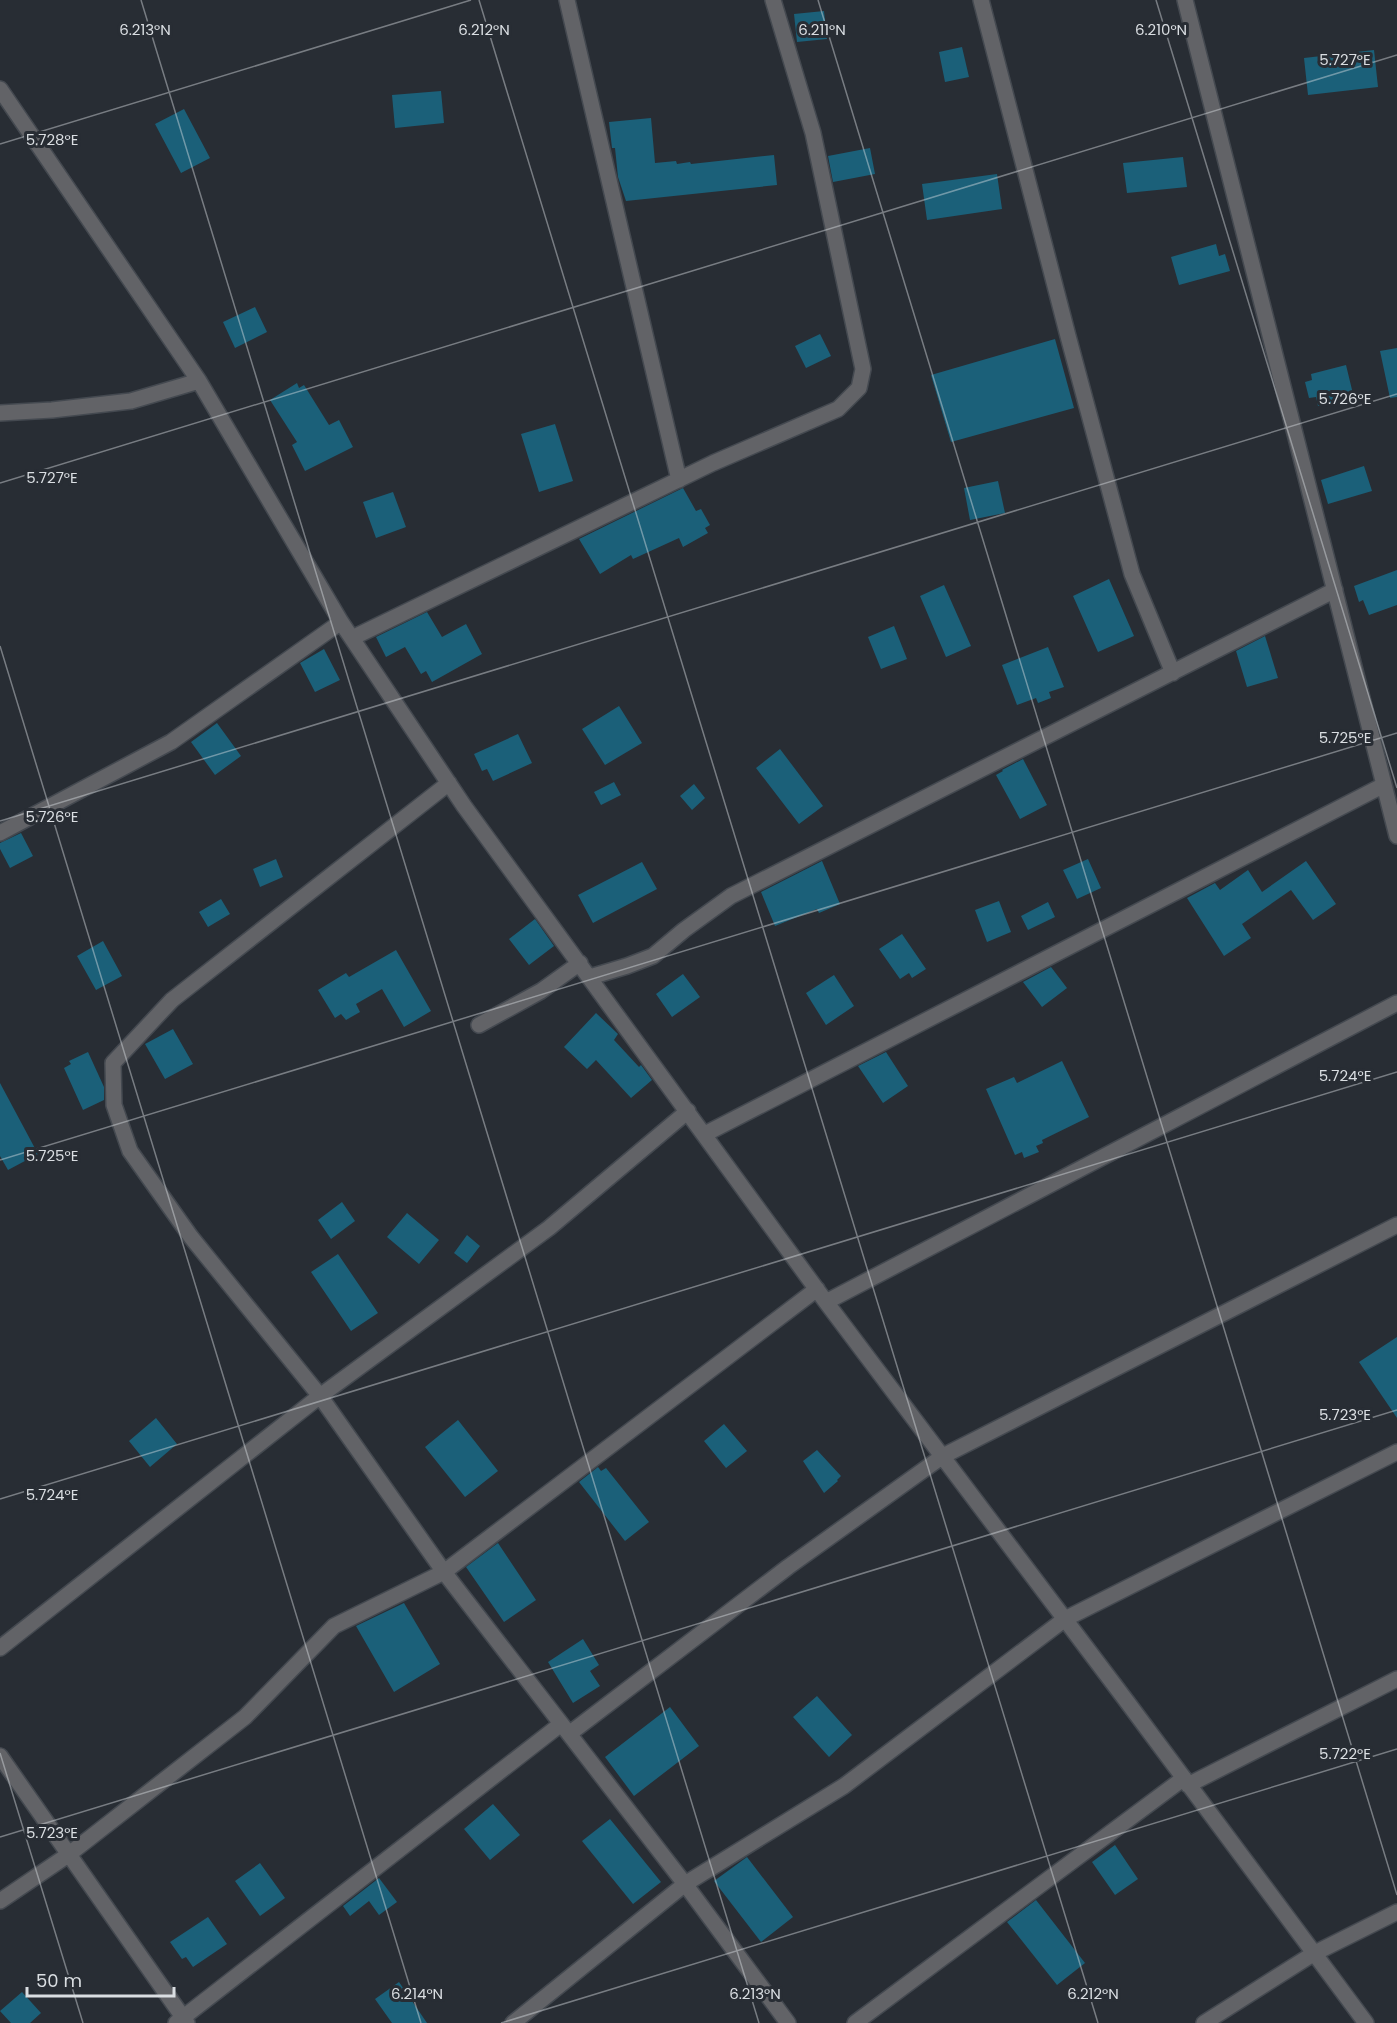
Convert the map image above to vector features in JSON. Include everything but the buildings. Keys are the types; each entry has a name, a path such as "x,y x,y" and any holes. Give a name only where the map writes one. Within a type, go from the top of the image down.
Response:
{"street":[{"path":"567,0 679,480"},
{"path":"352,638 679,480 838,409 859,388 863,369 813,133 773,0"},
{"path":"981,0 1132,574 1173,673"},
{"path":"1185,0 1397,836"},
{"path":"0,88 199,381 341,622 449,783 817,1290 1366,2023"},
{"path":"0,413 52,410 131,400 199,381"},
{"path":"590,977 653,956 731,896 1335,590"},
{"path":"0,833 171,742 341,622"},
{"path":"449,783 172,1000 113,1063 114,1105 130,1151 191,1237 320,1396 444,1572 685,1884 788,2023"},
{"path":"705,1134 1384,785"},
{"path":"479,1025 541,991 580,963"},
{"path":"826,1302 1397,1003"},
{"path":"0,1648 320,1396 549,1228 688,1111"},
{"path":"0,1756 182,2021 565,1729 943,1456 1397,1225"},
{"path":"0,1900 68,1855 244,1717 334,1626 444,1572 817,1290"},
{"path":"513,2023 685,1884 844,1786 1065,1619 1397,1452"},
{"path":"855,2023 1186,1781 1397,1679"},
{"path":"1204,2023 1313,1954 1397,1912"}]}
